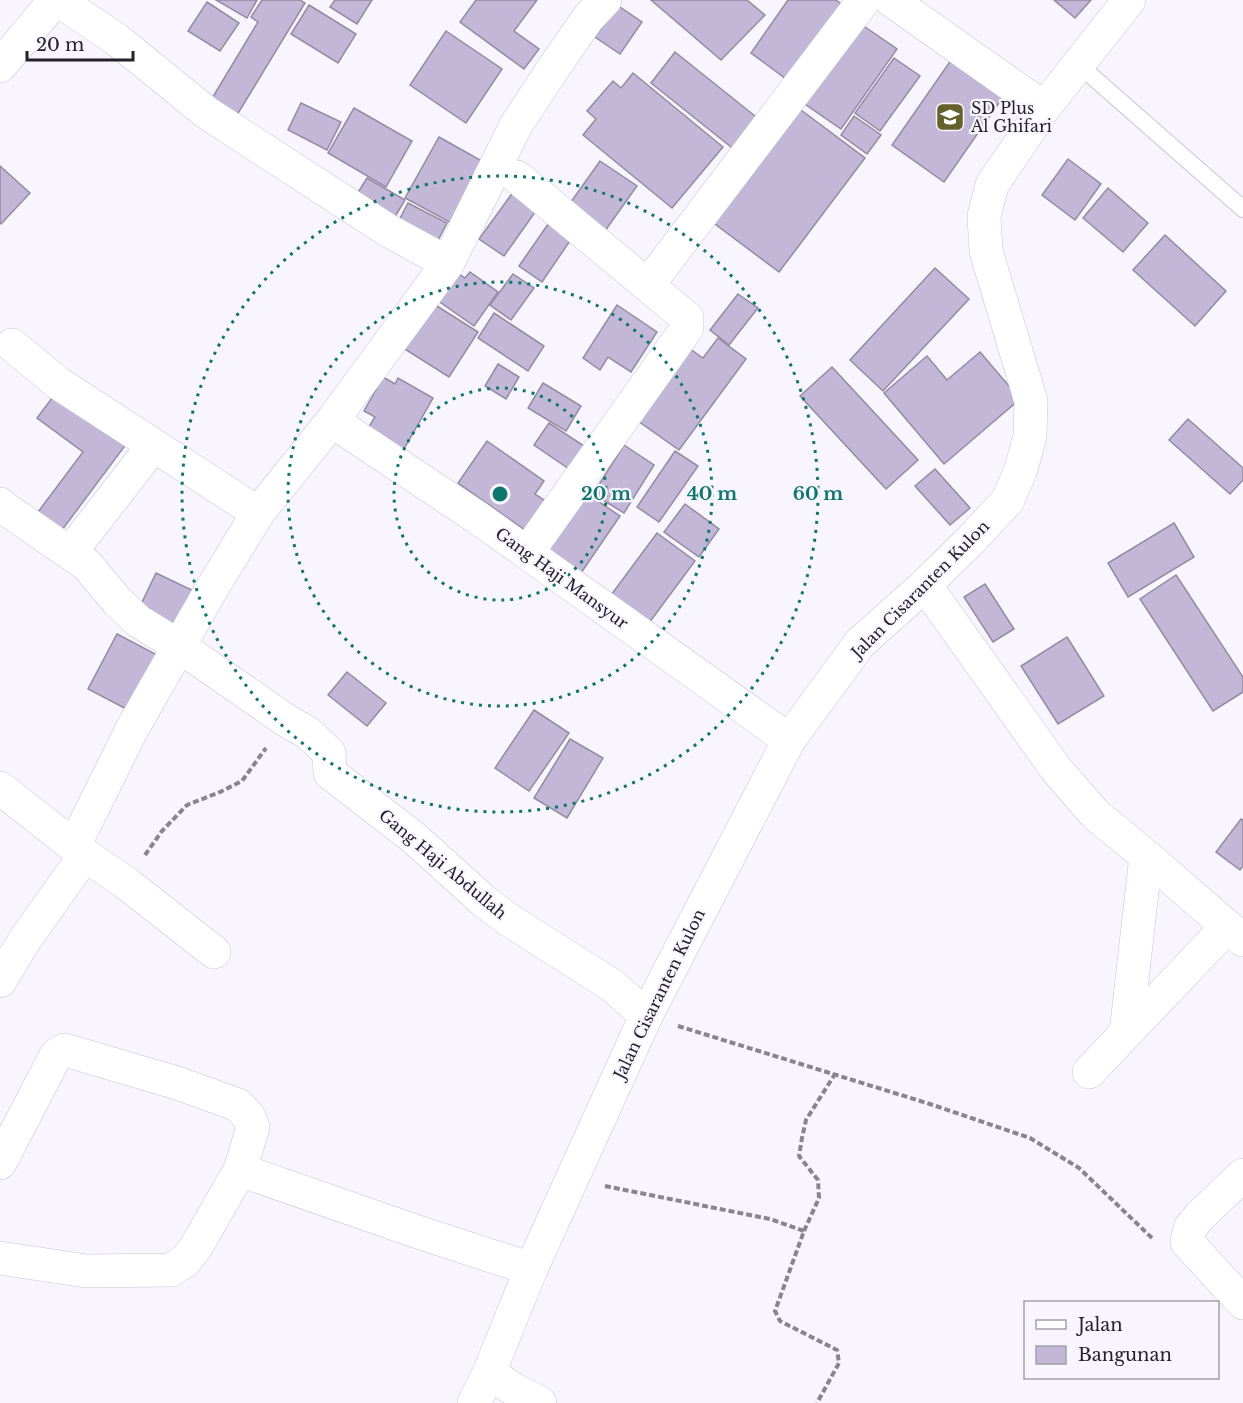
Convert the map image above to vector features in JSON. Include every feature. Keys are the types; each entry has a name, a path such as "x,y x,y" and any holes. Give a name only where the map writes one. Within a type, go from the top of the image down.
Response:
{"street":[{"path":"0,66 57,0 116,39 207,113 389,231 448,263"},
{"path":"0,981 79,850 132,729 258,513 332,421 448,263 516,125 588,18 605,0"},
{"path":"648,285 864,0"},
{"path":"891,0 1044,108"},
{"name":"Jalan Cisaranten Kulon","path":"474,1403 489,1373 531,1269 646,1016 789,740 860,643 925,585 1008,500 1021,469 1030,436 1031,401 986,251 984,216 992,185 1044,108 1129,0"},
{"path":"527,553 687,328 687,318 528,186"},
{"path":"4,345 153,446 258,513"},
{"name":"Gang Haji Mansyur","path":"332,421 469,511 789,740"},
{"path":"69,553 153,446"},
{"name":"Gang Haji Abdullah","path":"0,504 87,565 118,602 138,621 308,733 329,753 330,773 414,838 485,902 509,920 613,986 646,1016"},
{"path":"925,585 1056,769 1095,814 1235,934 1126,1033 1089,1072"},
{"path":"0,788 214,952"},
{"path":"1126,1033 1146,856"},
{"path":"0,1163 56,1055 65,1050 177,1083 238,1105 249,1117 253,1127 240,1170 196,1247 186,1261 171,1270 87,1271 0,1258"},
{"path":"240,1170 531,1269"},
{"path":"1243,1175 1200,1216 1190,1228 1187,1242 1243,1303"},
{"path":"489,1373 540,1403"}],"lane":[{"path":"1078,64 1243,210"}],"path":[{"path":"126,883 162,831 187,805 242,781 287,721"},
{"path":"646,1016 930,1104 1030,1138 1079,1168 1158,1245"},
{"path":"817,1403 839,1363 837,1350 780,1321 775,1311 804,1231 819,1198 818,1180 799,1156 802,1138 807,1120 835,1074"},
{"path":"572,1179 770,1219 804,1231"}],"building":[{"path":"216,0 257,0 247,18"},
{"path":"262,0 300,0 305,3 234,120 208,105 258,22 251,17"},
{"path":"335,0 372,0 357,24 330,7"},
{"path":"476,0 537,0 514,31 539,49 524,69 460,22"},
{"path":"651,0 747,0 765,15 721,60"},
{"path":"788,0 836,0 844,6 790,82 751,53"},
{"path":"1054,0 1091,0 1075,18"},
{"path":"207,2 239,23 220,51 188,31"},
{"path":"309,5 356,34 338,63 291,34"},
{"path":"617,5 642,22 620,54 595,37"},
{"path":"855,20 897,49 841,129 799,100"},
{"path":"446,31 502,69 466,123 410,85"},
{"path":"675,52 760,120 736,151 651,83"},
{"name":"SD Plus Al Ghifari","path":"956,53 1008,90 944,182 892,145"},
{"path":"894,58 920,76 880,131 855,113"},
{"path":"633,73 723,147 672,208 583,135 596,119 587,111 613,81 621,88"},
{"path":"301,103 341,122 327,150 288,130"},
{"path":"793,104 865,158 779,272 707,218"},
{"path":"354,108 412,141 386,187 328,153"},
{"path":"854,116 881,135 867,154 841,135"},
{"path":"439,137 489,165 455,225 405,198"},
{"path":"1068,159 1101,184 1075,220 1042,195"},
{"path":"600,161 637,186 605,231 568,206"},
{"path":"0,166 30,193 1,224 0,223"},
{"path":"367,178 405,200 390,225 352,202"},
{"path":"519,184 543,201 504,256 479,239"},
{"path":"1108,188 1148,223 1123,252 1083,218"},
{"path":"408,203 447,223 434,248 395,228"},
{"path":"553,217 576,232 542,282 519,266"},
{"path":"1165,235 1226,291 1195,326 1133,270"},
{"path":"935,268 969,299 883,391 850,360"},
{"path":"456,272 465,278 470,272 498,292 474,326 437,300"},
{"path":"513,274 534,288 511,320 490,305"},
{"path":"738,294 758,308 729,345 710,330"},
{"path":"429,301 478,332 449,377 400,346"},
{"path":"617,305 657,332 631,372 608,357 600,370 583,358"},
{"path":"494,313 544,346 528,371 478,338"},
{"path":"718,338 746,359 679,450 631,416 683,344 703,358"},
{"path":"980,352 1020,399 944,464 884,393 927,356 947,380"},
{"path":"498,364 519,377 506,399 485,386"},
{"path":"832,367 918,460 886,489 800,396"},
{"path":"383,377 395,384 398,378 433,398 400,456 364,435 375,417 364,411"},
{"path":"543,383 581,406 566,431 528,408"},
{"path":"58,390 127,443 59,534 35,516 83,452 37,418"},
{"path":"1188,419 1243,468 1243,480 1230,494 1169,440"},
{"path":"549,423 587,448 572,471 534,445"},
{"path":"487,441 544,481 535,494 550,504 529,533 458,483"},
{"path":"624,445 654,465 624,513 593,494"},
{"path":"675,451 698,466 659,522 637,507"},
{"path":"935,469 970,508 950,525 915,486"},
{"path":"583,491 620,516 579,576 543,551"},
{"path":"685,504 719,529 699,557 664,532"},
{"path":"1174,523 1194,557 1128,597 1108,563"},
{"path":"657,533 695,561 649,623 611,595"},
{"path":"156,573 196,592 176,634 136,615"},
{"path":"1176,575 1243,677 1243,692 1213,711 1140,599"},
{"path":"985,584 1014,629 993,642 964,597"},
{"path":"117,634 159,656 130,711 88,689"},
{"path":"1067,637 1104,696 1058,724 1021,666"},
{"path":"347,672 386,703 367,726 328,695"},
{"path":"534,710 569,733 529,791 495,768"},
{"path":"570,739 603,758 567,818 534,798"},
{"path":"1241,819 1243,820 1243,866 1240,870 1216,852"}],"place":[{"name":"SD Plus Al Ghifari","path":"950,117"}]}
